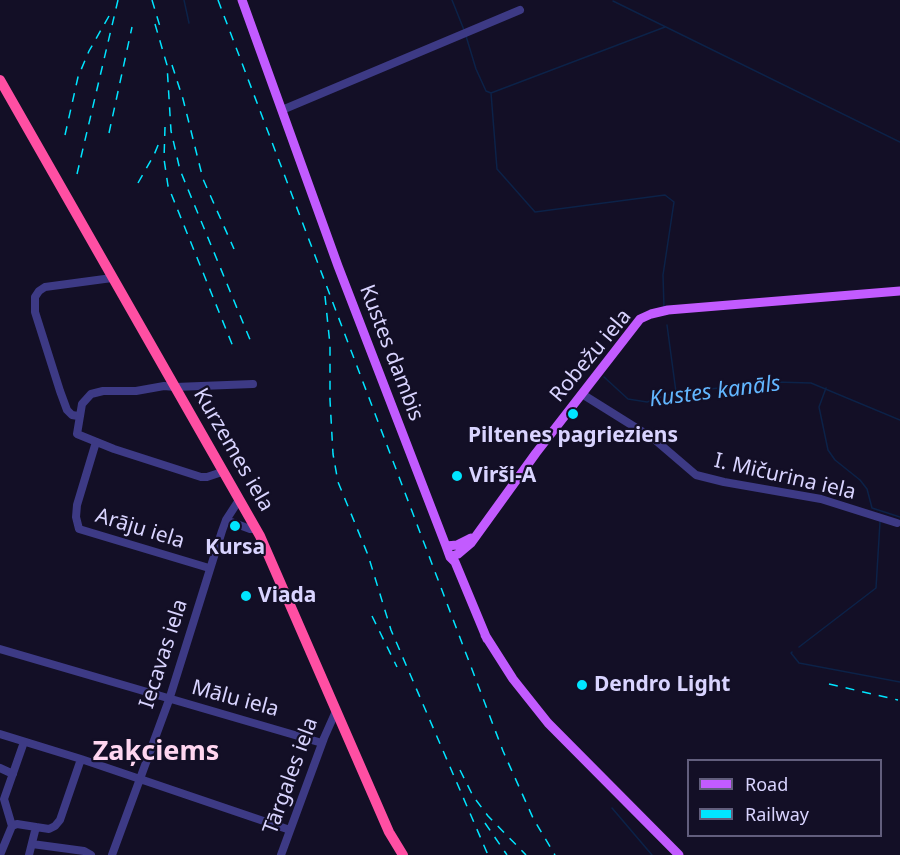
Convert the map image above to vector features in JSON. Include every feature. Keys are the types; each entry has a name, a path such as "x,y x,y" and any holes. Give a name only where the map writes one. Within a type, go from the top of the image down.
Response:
{"highway":[{"name":"Kurzemes iela","path":"0,80 255,529 286,593 389,832 403,855"}],"main road":[{"name":"Kustes dambis","path":"242,0 300,162 446,546 487,639 513,679 548,723 679,855"},
{"name":"Robežu iela","path":"450,556 466,548 640,319 668,310 900,291"},
{"path":"446,546 462,544 475,535"}],"street":[{"path":"282,110 520,10"},
{"path":"78,416 72,415 67,410 60,391 36,312 35,297 45,287 112,278"},
{"path":"222,472 201,477 77,434 78,416 82,404 91,394 103,391 136,391 164,386 253,384"},
{"name":"I. Mičurina iela","path":"582,394 654,439 696,475 821,499 897,523"},
{"name":"Arāju iela","path":"96,442 77,506 76,517 79,529 209,568"},
{"name":"Iecavas iela","path":"114,855 169,700 209,568 226,520 239,500"},
{"path":"226,520 255,529"},
{"name":"Mālu iela","path":"0,650 322,743"},
{"name":"Tārgales iela","path":"281,855 336,711"},
{"path":"0,734 291,830"},
{"path":"0,855 12,826 4,799 24,742"},
{"path":"12,826 16,824 49,830 55,826 60,820 81,759"},
{"path":"0,768 13,774"},
{"path":"29,855 36,827"},
{"path":"32,844 84,851 91,855"}],"waterway":[{"path":"184,0 189,23"},
{"path":"452,0 464,30"},
{"path":"613,1 900,142"},
{"path":"466,36 476,69 486,91 491,93 665,27"},
{"path":"491,93 497,169 535,212 665,195 674,202 663,275 664,308"},
{"path":"667,325 676,392"},
{"name":"Kustes kanāls","path":"604,377 628,399 647,402 673,393 775,382 811,383 900,420"},
{"path":"826,388 819,407 828,450 835,460 860,480 867,489 872,508 900,517"},
{"path":"799,647 876,588 880,522"},
{"path":"792,652 799,663 900,682"},
{"path":"612,808 652,855"}],"railway":[{"path":"77,174 118,0"},
{"path":"152,0 161,30"},
{"path":"218,0 503,751 533,818 555,855"},
{"path":"65,135 78,77 89,51 109,16"},
{"path":"155,24 167,65 171,131 180,170 251,342"},
{"path":"109,133 132,27"},
{"path":"172,65 203,179 234,249"},
{"path":"165,127 164,159 168,186 234,349"},
{"path":"138,183 161,138"},
{"path":"325,296 330,345 333,454 338,482 368,555 391,630 488,855"},
{"path":"372,616 397,667"},
{"path":"829,684 898,700"},
{"path":"460,770 473,796 488,816 526,855"},
{"path":"485,823 507,855"}],"place":[{"name":"Piltenes pagrieziens","path":"573,414"},
{"name":"Virši-A","path":"457,476"},
{"name":"Kursa","path":"235,526"},
{"name":"Viada","path":"246,596"},
{"name":"Dendro Light","path":"582,685"}],"district":[{"name":"Zaķciems","path":"156,752"}]}
